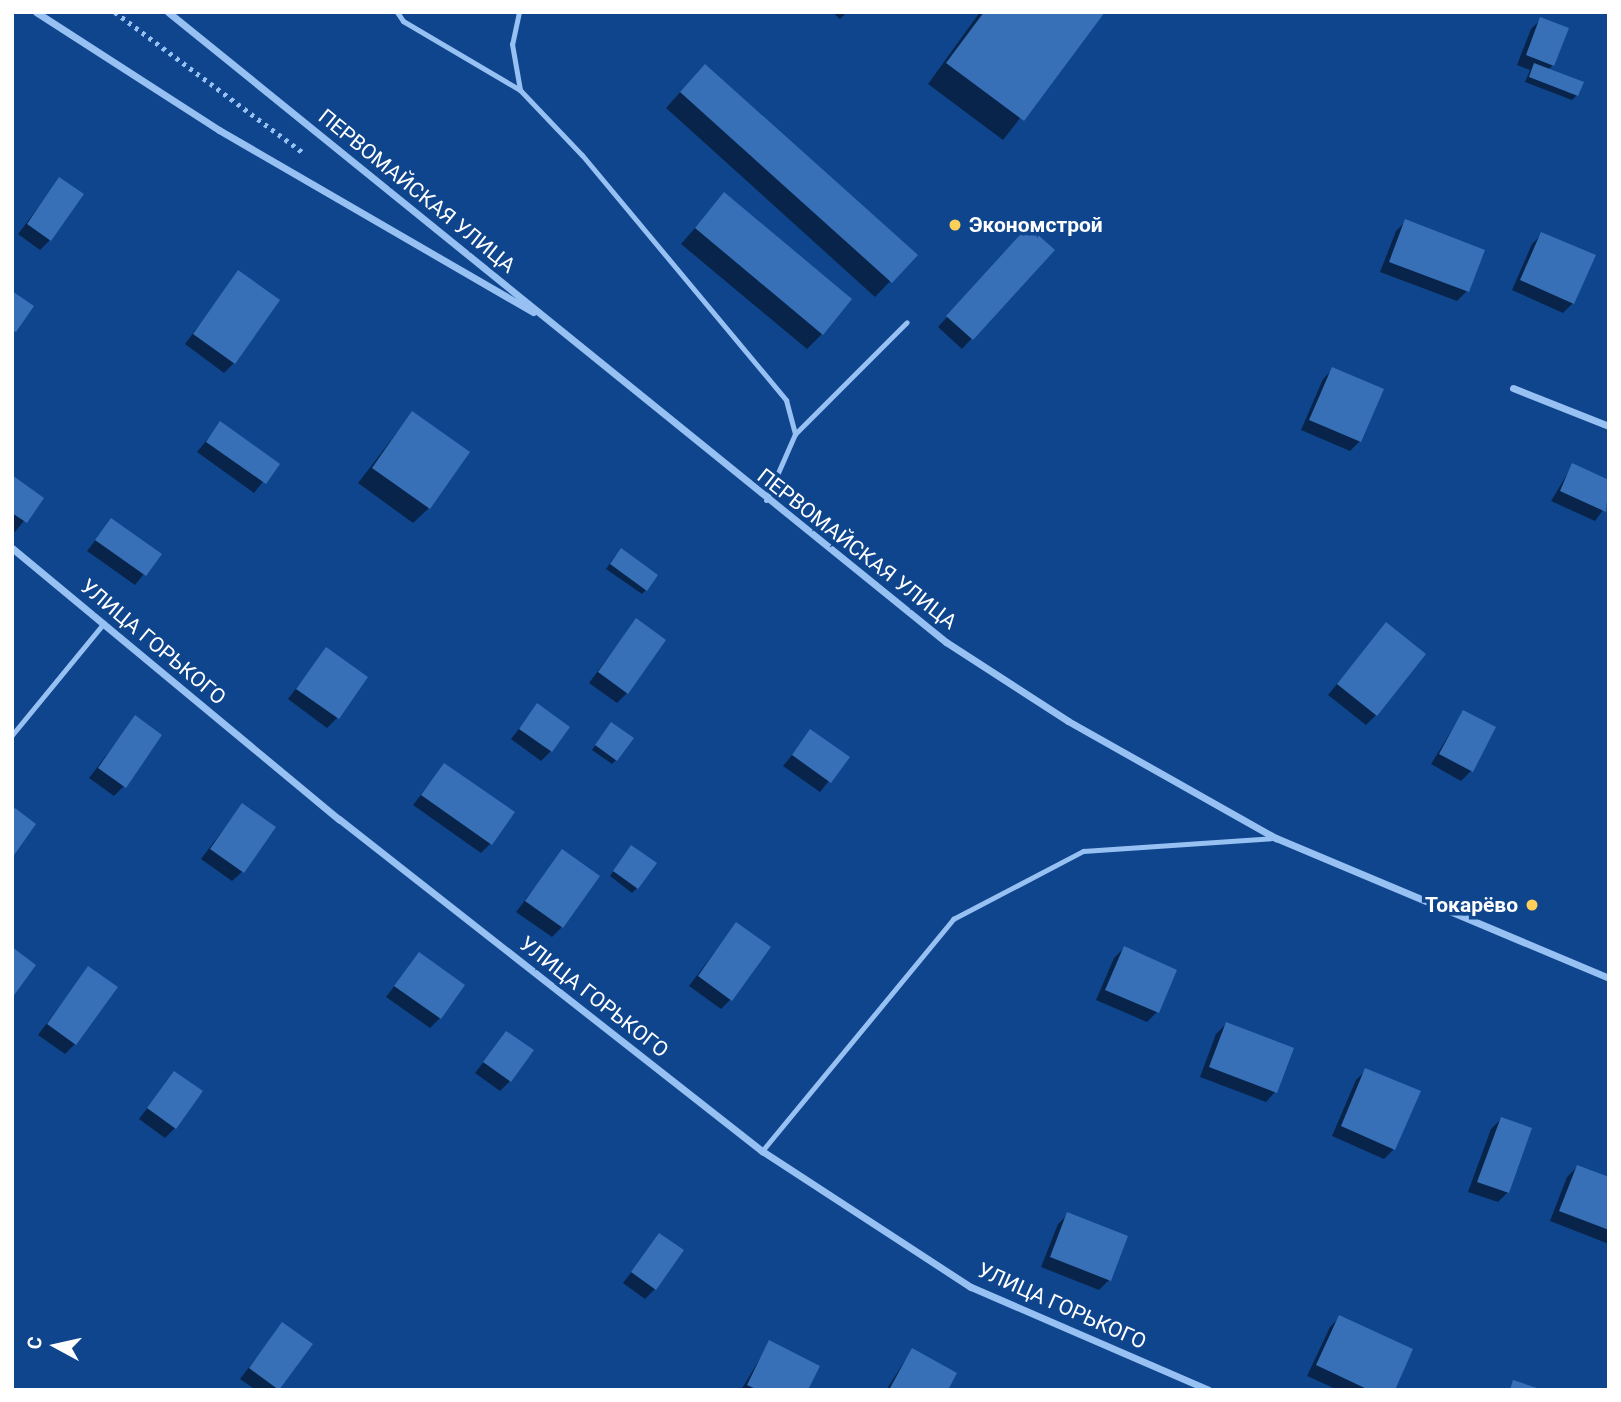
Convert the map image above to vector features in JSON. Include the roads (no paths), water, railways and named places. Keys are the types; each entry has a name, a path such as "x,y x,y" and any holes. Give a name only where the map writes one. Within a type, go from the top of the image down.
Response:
{"street":[{"path":"36,12 219,130 555,325"},
{"name":"ПЕРВОМАЙСКАЯ УЛИЦА","path":"168,12 555,325 766,500 946,642 1068,721 1276,838 1609,978"},
{"path":"1513,388 1609,425"},
{"name":"УЛИЦА ГОРЬКОГО","path":"12,548 339,819 762,1151 971,1287 1209,1390"}],"lane":[{"path":"397,12 403,20 520,90 582,155 786,400 794,434"},
{"path":"519,12 512,44 520,90"},
{"path":"766,500 794,434 906,322"},
{"path":"12,735 104,623"},
{"path":"762,1151 953,919 1083,851 1276,838"}],"place":[{"name":"Экономстрой","path":"955,225"},
{"name":"Токарёво","path":"1532,905"}]}
